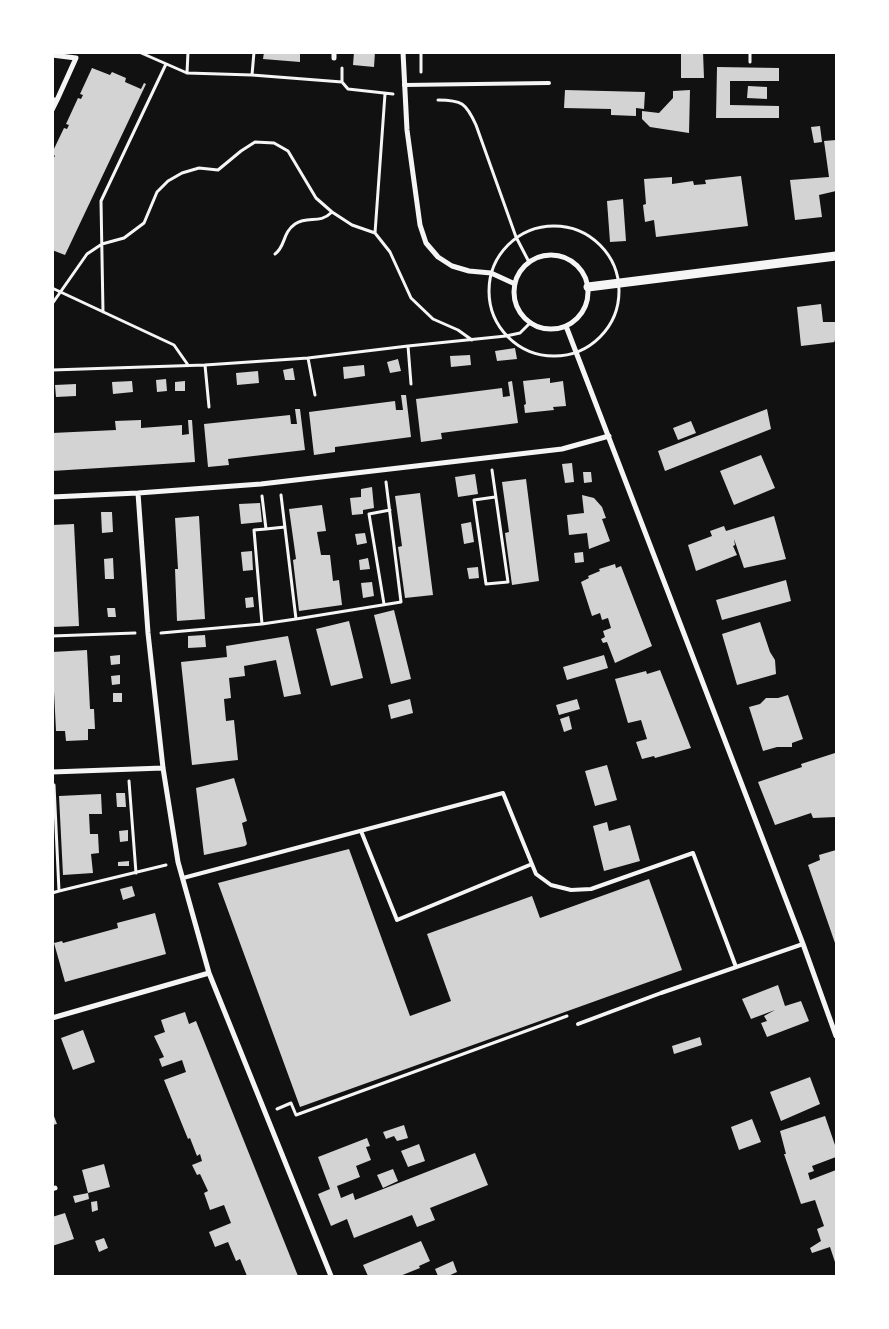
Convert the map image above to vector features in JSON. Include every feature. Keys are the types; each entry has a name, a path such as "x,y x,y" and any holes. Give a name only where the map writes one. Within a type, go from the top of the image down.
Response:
{"street":[{"path":"403,52 407,130 420,225 426,243 438,257 452,266 469,271 491,273 515,284"},
{"path":"52,55 76,58 52,110"},
{"path":"544,256 560,256 573,262 582,272 588,287 587,301 580,316 566,326 553,329 539,327 518,309 514,296 515,284 521,270 529,262 544,256"},
{"path":"588,287 836,256"},
{"path":"566,326 666,590 804,944 836,1036"},
{"path":"52,497 261,484 562,449 609,436"},
{"path":"138,493 148,633 163,768 178,862 209,972 331,1276"},
{"path":"53,772 163,768"},
{"path":"52,1018 209,972"}],"lane":[{"path":"404,85 549,83"},
{"path":"183,878 503,793 536,874 551,885 572,890 591,889 693,853 736,966"},
{"path":"361,831 396,920 532,864"},
{"path":"578,1024 736,966 804,944"}],"path":[{"path":"139,52 187,73 252,75 342,82 348,89 385,94 404,94"},
{"path":"187,73 188,52"},
{"path":"252,75 254,52"},
{"path":"750,52 750,62"},
{"path":"103,312 101,200 166,64"},
{"path":"375,233 385,94"},
{"path":"436,100 456,100 468,109 476,124 516,237 529,262"},
{"path":"52,304 87,254 102,244 124,238 144,223 157,192 168,181 182,173 199,168 218,170 255,142 274,143 288,151 316,198 332,212 352,225 375,233 390,252 411,298 433,319 458,330 472,340"},
{"path":"275,254 280,250 285,234 294,225 305,219 317,221 326,218 332,212"},
{"path":"552,225 570,228 587,235 599,244 611,261 617,283 617,303 614,314 605,331 594,342 576,352 558,357 541,355 526,350 506,336 494,315 490,290 491,273 502,251 516,237 536,227 552,225"},
{"path":"52,288 174,345 188,366"},
{"path":"52,370 188,366 308,358 506,336 520,333 531,322"},
{"path":"408,346 410,384"},
{"path":"308,358 315,395"},
{"path":"205,365 209,407"},
{"path":"490,457 496,498 508,582 486,584 474,500 496,498"},
{"path":"52,636 161,633 262,624 402,602 384,470"},
{"path":"279,482 296,619"},
{"path":"261,484 266,529"},
{"path":"384,604 369,514 390,510"},
{"path":"262,624 254,530 285,527"},
{"path":"129,769 136,873"},
{"path":"53,772 59,892"},
{"path":"52,893 178,862"},
{"path":"266,1114 291,1103 296,1115 574,1014 578,1024"}],"building":[{"path":"264,52 300,52 300,62 263,59"},
{"path":"354,52 375,52 374,67 353,65"},
{"path":"681,52 703,52 704,78 681,78"},
{"path":"717,67 779,68 779,81 730,81 730,105 779,106 779,118 716,118"},
{"path":"92,68 110,75 112,72 126,78 125,82 141,89 144,83 146,84 65,255 52,250 52,160 55,156 52,153 64,128 67,129 69,125 66,124 78,98 81,99 83,95 80,94"},
{"path":"748,86 767,87 767,99 747,98"},
{"path":"565,90 645,92 644,109 636,108 636,116 611,115 611,109 564,108"},
{"path":"690,90 689,133 650,127 642,119 642,111 659,113 673,98 673,91"},
{"path":"820,126 822,142 814,143 811,127"},
{"path":"836,140 836,191 819,195 822,217 795,220 790,180 829,177 824,141"},
{"path":"741,176 748,226 656,237 654,220 645,222 643,205 646,204 644,179 672,177 672,184 693,181 694,185 706,184 705,180"},
{"path":"623,199 626,241 610,242 607,201"},
{"path":"821,304 823,322 836,322 836,340 835,342 801,346 797,307"},
{"path":"515,348 517,359 497,361 495,351"},
{"path":"470,355 471,365 451,367 450,356"},
{"path":"398,359 401,371 390,373 387,362"},
{"path":"364,365 365,376 344,379 343,367"},
{"path":"293,368 295,380 285,380 283,370"},
{"path":"258,371 259,383 237,385 236,373"},
{"path":"550,378 550,383 563,381 566,406 553,407 554,410 525,413 524,405 526,404 523,381"},
{"path":"166,379 167,391 157,392 156,380"},
{"path":"132,381 133,392 113,394 112,382"},
{"path":"185,381 185,391 175,391 175,382"},
{"path":"512,381 518,423 441,433 442,439 421,442 416,399 502,388 503,397 510,396 508,382"},
{"path":"76,384 76,396 56,397 55,385"},
{"path":"401,395 406,395 411,437 335,447 335,452 314,455 309,412 395,401 396,410 403,410"},
{"path":"295,409 300,409 305,450 228,459 229,465 208,467 204,424 290,415 291,424 297,424"},
{"path":"767,409 771,429 665,471 658,451"},
{"path":"141,420 141,428 182,425 182,435 189,434 188,420 192,420 195,462 52,471 52,433 116,430 115,421"},
{"path":"691,421 696,433 678,440 673,428"},
{"path":"761,455 775,488 734,505 720,471"},
{"path":"572,463 574,482 565,483 562,464"},
{"path":"583,472 591,472 592,482 584,483"},
{"path":"475,474 478,494 458,497 455,477"},
{"path":"526,479 539,581 512,585 505,533 509,532 502,482"},
{"path":"372,487 374,508 363,510 363,514 352,515 350,498 361,497 361,489"},
{"path":"420,493 433,595 405,598 398,547 402,546 395,496"},
{"path":"582,495 594,498 602,507 606,518 602,519 610,541 589,549 587,533 569,535 567,515 584,513"},
{"path":"260,503 262,522 241,524 239,504"},
{"path":"322,505 326,531 317,532 321,555 330,555 333,581 339,580 342,605 299,611 293,560 296,559 289,509"},
{"path":"101,512 112,512 113,532 102,533"},
{"path":"199,516 205,619 177,621 175,569 178,569 175,518"},
{"path":"774,516 786,559 744,568 734,539 735,545 733,546 737,555 696,571 688,545 712,536 710,531 724,526 726,531"},
{"path":"471,522 474,542 464,544 461,524"},
{"path":"74,524 79,626 52,627 52,525"},
{"path":"365,533 367,543 357,545 355,534"},
{"path":"252,551 253,570 243,571 241,552"},
{"path":"583,552 584,562 575,563 574,553"},
{"path":"113,558 114,579 105,579 104,559"},
{"path":"368,558 370,569 360,570 359,560"},
{"path":"615,564 616,568 621,566 652,646 615,663 607,642 603,643 601,639 605,637 603,631 611,628 608,618 602,620 600,613 592,616 581,582 589,578 588,576 600,571 599,569"},
{"path":"478,567 479,578 469,579 467,568"},
{"path":"786,580 791,601 722,620 716,600"},
{"path":"372,582 374,596 363,598 361,583"},
{"path":"253,597 254,607 246,608 245,598"},
{"path":"107,608 115,608 116,617 108,617"},
{"path":"394,610 411,679 391,684 374,615"},
{"path":"349,621 363,678 331,686 316,629"},
{"path":"760,622 770,652 775,660 776,674 737,685 722,634"},
{"path":"205,635 206,647 188,648 188,636"},
{"path":"288,636 301,694 284,697 276,660 244,666 245,676 229,678 231,698 224,699 226,721 234,720 238,760 192,765 181,662 227,657 226,646"},
{"path":"87,650 90,709 94,709 95,729 88,729 88,740 66,741 65,731 56,731 52,652"},
{"path":"120,655 120,664 111,665 110,656"},
{"path":"604,655 608,668 567,680 563,667"},
{"path":"660,670 691,748 655,758 654,756 642,759 636,742 647,739 641,720 628,723 615,679 646,671 647,674"},
{"path":"120,675 120,684 112,685 111,676"},
{"path":"113,693 122,693 122,702 113,702"},
{"path":"788,695 803,739 792,743 792,747 777,747 763,751 749,707 760,704 766,698 778,698"},
{"path":"410,699 413,713 391,719 388,705"},
{"path":"577,699 580,709 559,715 556,705"},
{"path":"569,716 572,729 564,732 560,719"},
{"path":"835,753 836,817 813,818 811,813 775,825 758,782 802,767 801,764"},
{"path":"607,765 617,800 595,806 585,771"},
{"path":"234,778 247,821 242,823 247,844 204,855 196,788"},
{"path":"116,793 125,793 126,807 117,807"},
{"path":"101,794 102,814 89,814 90,834 98,834 99,853 91,854 93,873 63,875 59,796"},
{"path":"607,822 609,831 630,825 640,861 604,871 593,826"},
{"path":"128,830 128,841 120,842 119,831"},
{"path":"349,849 410,1016 451,1001 427,934 532,896 540,918 649,879 682,970 300,1107 218,883"},
{"path":"836,850 836,946 808,865 820,860 819,855"},
{"path":"129,861 129,866 118,866 118,862"},
{"path":"132,886 135,896 123,900 120,889"},
{"path":"155,913 166,954 65,982 54,943 62,941 63,943 118,928 117,923"},
{"path":"778,985 785,1006 801,1001 809,1021 767,1037 761,1023 767,1021 764,1016 775,1010 751,1019 742,999"},
{"path":"185,1012 189,1024 196,1021 298,1276 247,1276 240,1259 236,1261 228,1242 215,1247 209,1232 231,1223 224,1205 210,1210 204,1193 208,1191 200,1174 197,1175 192,1165 202,1161 200,1154 197,1156 190,1138 188,1139 164,1080 186,1072 182,1060 162,1067 159,1059 164,1057 154,1036 165,1032 161,1020"},
{"path":"83,1030 95,1062 73,1070 61,1038"},
{"path":"700,1037 702,1045 674,1054 672,1046"},
{"path":"810,1077 820,1104 781,1121 770,1092"},
{"path":"52,1111 57,1124 52,1125"},
{"path":"825,1116 836,1148 836,1157 812,1166 814,1171 808,1173 810,1180 836,1170 836,1265 830,1247 812,1253 810,1248 821,1241 817,1229 824,1226 815,1200 801,1204 784,1154 786,1154 780,1131"},
{"path":"752,1119 761,1142 739,1150 731,1127"},
{"path":"404,1125 408,1138 397,1141 394,1136 386,1139 383,1132"},
{"path":"367,1138 370,1146 366,1147 371,1160 356,1166 360,1177 337,1186 341,1198 353,1193 355,1200 475,1153 488,1185 430,1208 435,1220 417,1227 412,1215 354,1238 347,1219 331,1226 318,1194 330,1189 318,1157"},
{"path":"419,1144 425,1161 408,1167 401,1151"},
{"path":"104,1164 110,1187 88,1193 82,1170"},
{"path":"393,1169 398,1181 383,1188 377,1175"},
{"path":"88,1193 89,1199 75,1203 73,1196"},
{"path":"97,1201 98,1210 92,1212 91,1202"},
{"path":"65,1213 74,1239 52,1246 52,1217"},
{"path":"104,1238 108,1248 99,1252 95,1241"},
{"path":"421,1241 430,1261 419,1266 420,1268 400,1276 368,1276 363,1265"},
{"path":"453,1261 457,1272 448,1276 438,1276 435,1269"}]}
